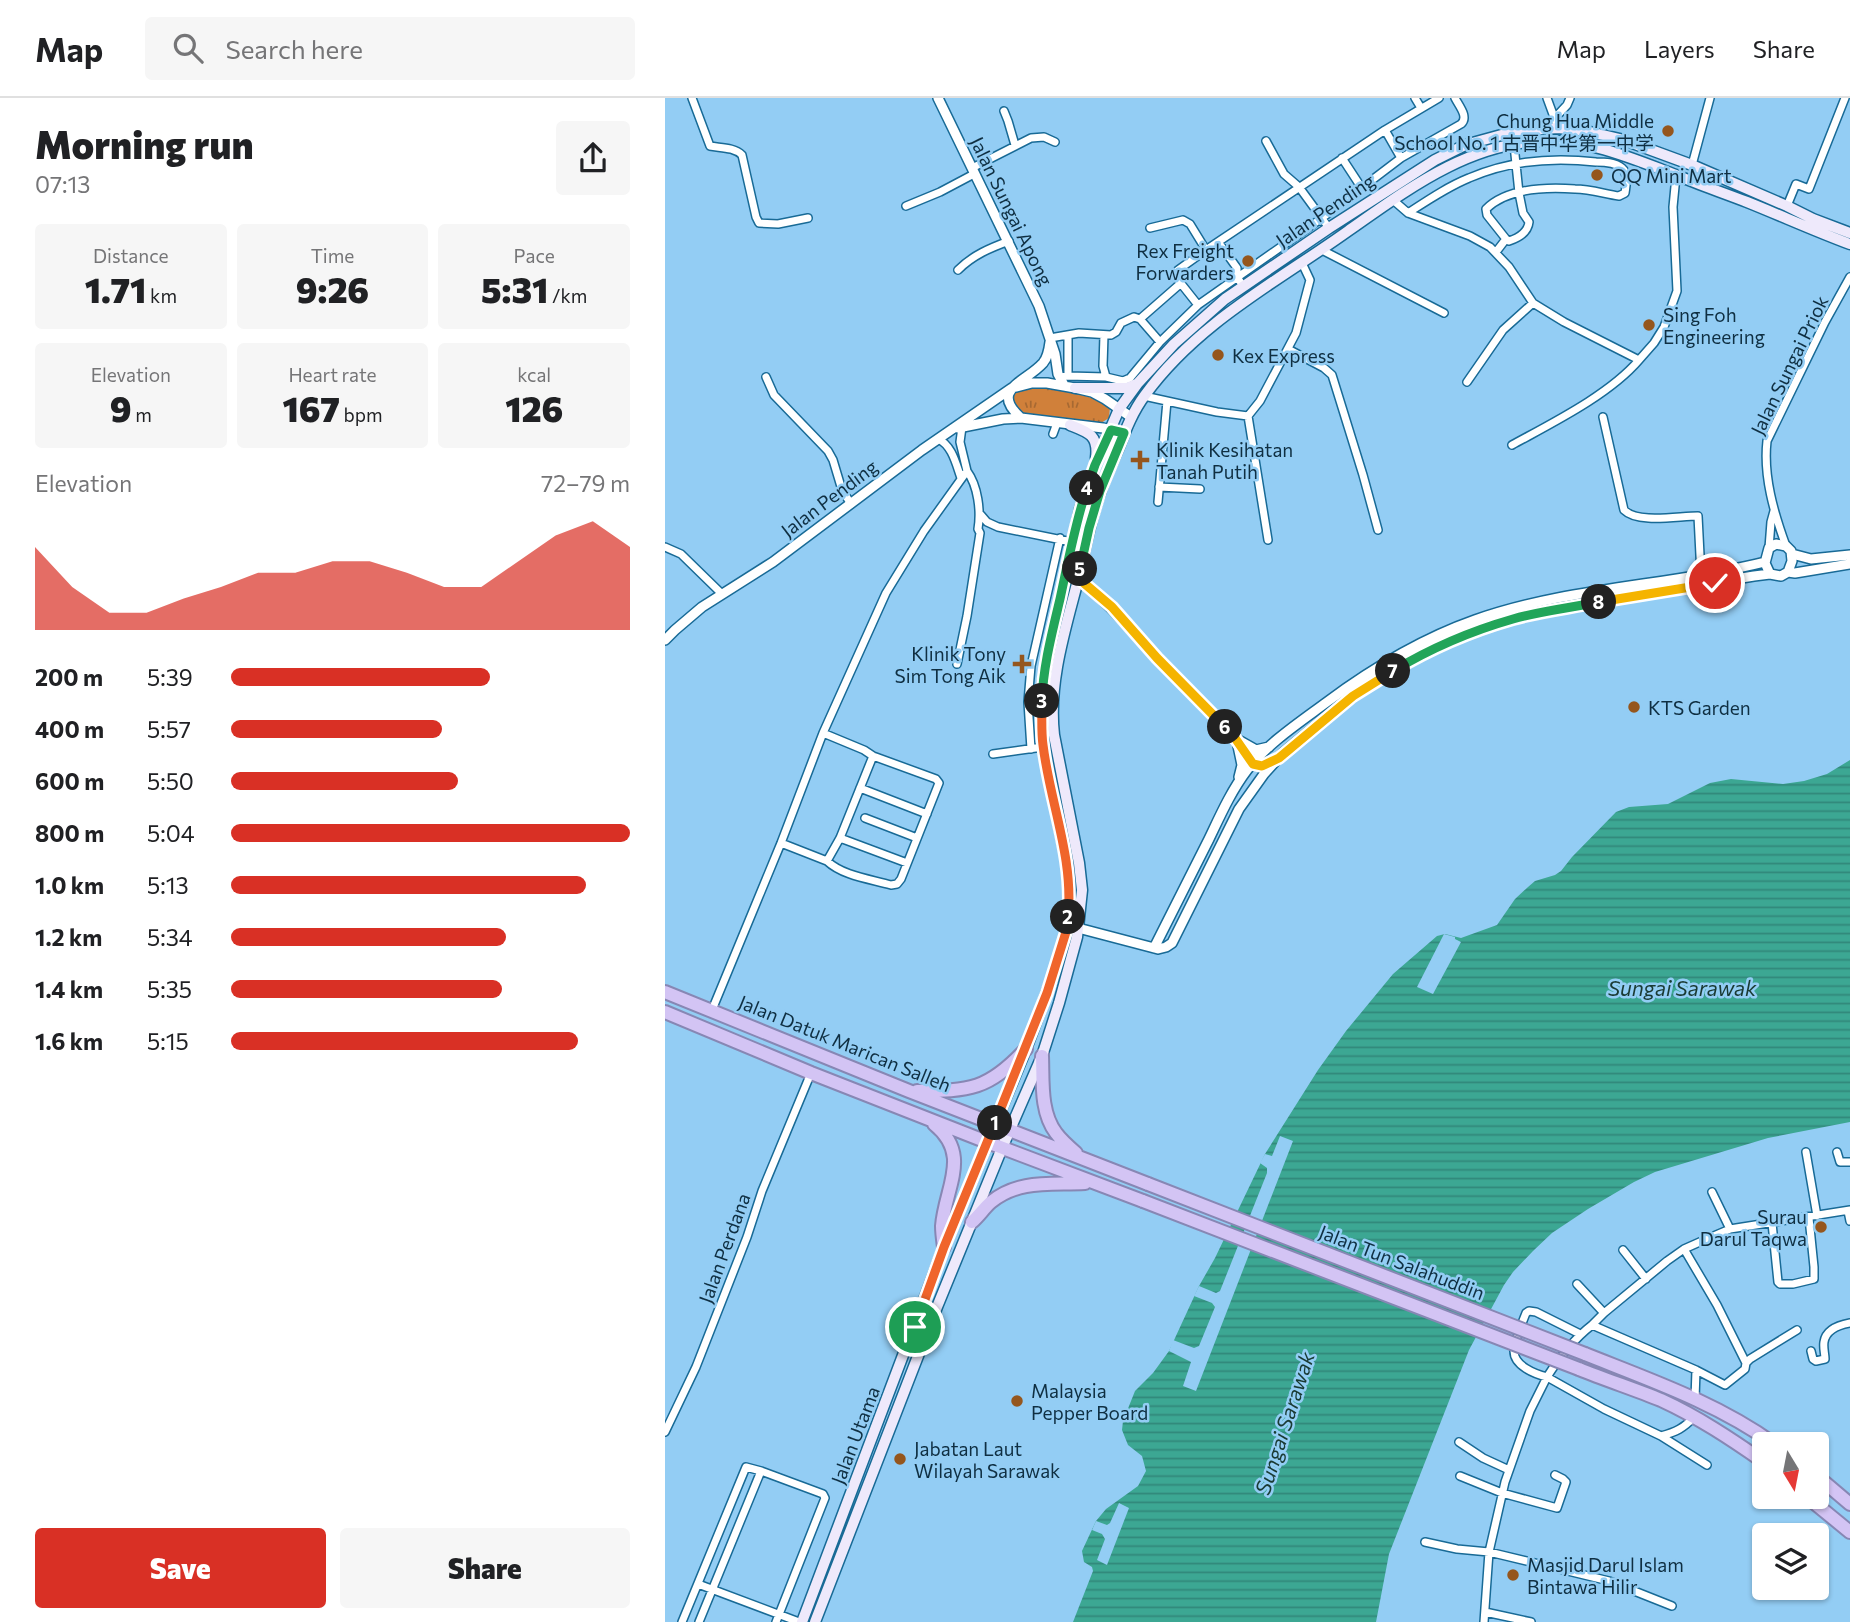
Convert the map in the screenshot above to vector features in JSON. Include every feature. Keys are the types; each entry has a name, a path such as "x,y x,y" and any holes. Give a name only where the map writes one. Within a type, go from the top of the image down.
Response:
{"highway":[{"name":"Jalan Datuk Marican Salleh","path":"665,992 1010,1130"},
{"name":"Jalan Datuk Marican Salleh","path":"665,1012 1002,1148"},
{"path":"909,1091 957,1090 980,1085 1007,1068 1026,1049"},
{"path":"1042,1056 1044,1101 1048,1119 1056,1133 1078,1156"},
{"path":"925,1118 945,1134 954,1156 954,1173 942,1225 944,1247"},
{"name":"Jalan Tun Salahuddin","path":"1010,1130 1585,1354 1695,1399 1755,1432"},
{"name":"Jalan Tun Salahuddin","path":"1002,1148 1660,1400 1694,1417 1752,1454"},
{"path":"972,1222 991,1203 1014,1188 1037,1184 1093,1182"},
{"path":"1829,1486 1850,1504"},
{"path":"1822,1509 1850,1532"}],"main road":[{"name":"Jalan Pending","path":"1111,430 1119,409 1160,348 1243,286 1394,186 1435,160 1465,145 1495,135 1556,123 1624,140 1692,164 1850,233"},
{"name":"Jalan Pending","path":"1124,433 1144,396 1185,350 1220,319 1439,171 1501,147 1549,141 1573,143 1617,160 1677,176 1850,244"},
{"path":"1067,382 1128,388 1138,383"},
{"path":"1070,425 1087,432 1094,439 1097,445 1095,465"},
{"name":"Jalan Utama","path":"800,1622 944,1247 1026,1049 1057,965 1066,932 1069,901 1067,863 1043,747 1043,682 1080,509 1095,465 1111,430"},
{"name":"Jalan Utama","path":"815,1622 972,1222 1042,1056 1059,1003 1078,928 1082,890 1054,735 1054,684 1089,528 1100,491 1124,433"}],"street":[{"path":"692,98 710,146 733,149 742,155 759,223 778,224 807,218"},
{"name":"Jalan Sungai Apong","path":"938,98 1039,306 1067,382"},
{"path":"1415,98 1421,108"},
{"path":"1201,318 1175,276 1178,270 1342,158 1439,98"},
{"path":"1012,388 1032,383 1106,377 1123,381 1130,378 1196,307 1401,158 1464,121 1465,116 1455,98"},
{"path":"1546,98 1556,123"},
{"path":"1556,123 1570,98"},
{"path":"1692,164 1710,98"},
{"path":"1787,206 1796,184 1809,189 1845,98"},
{"path":"1004,111 1015,145"},
{"path":"1385,130 1401,158"},
{"path":"906,206 940,192 1015,145 1031,138 1044,137 1055,142"},
{"path":"1266,141 1284,174 1299,187 1329,229"},
{"path":"1408,213 1468,178 1516,164 1536,161 1617,160 1627,180 1625,193 1619,196 1578,189 1529,190 1519,193 1494,202 1486,209 1487,215 1509,241 1522,235 1529,226 1519,193 1516,164 1514,145"},
{"path":"1342,158 1361,187"},
{"path":"1511,445 1570,413 1611,385 1640,360 1664,327 1677,291 1673,207 1677,176"},
{"path":"1393,200 1408,213 1486,244 1496,252 1533,303 1563,322 1640,360"},
{"path":"1150,228 1184,220 1190,224 1206,250"},
{"path":"1496,252 1506,239"},
{"path":"958,270 981,252 1009,241"},
{"path":"1219,243 1237,268 1237,277 1243,286"},
{"path":"1322,250 1444,313"},
{"path":"1268,540 1248,416 1260,401 1299,324 1310,280 1302,263"},
{"name":"Jalan Sungai Priok","path":"1774,510 1766,441 1850,277"},
{"path":"1140,319 1180,284"},
{"path":"1467,382 1503,330 1533,303"},
{"path":"950,430 1012,388 1044,362 1049,352 1050,339 1079,332 1111,335 1121,323 1134,317 1140,319 1160,348"},
{"path":"1104,335 1103,366 1106,377"},
{"path":"1067,336 1067,382"},
{"path":"1288,349 1332,375 1378,530"},
{"path":"766,377 774,395 828,451 842,490 851,504"},
{"path":"1067,382 1105,399 1131,417"},
{"path":"1012,388 1008,402 1021,418"},
{"path":"1144,396 1248,416"},
{"path":"1158,502 1167,401"},
{"path":"1603,417 1624,510 1630,516 1643,518 1698,516 1701,575"},
{"name":"Jalan Pending","path":"665,640 722,594 773,562 950,430 1021,418 1124,433"},
{"path":"1053,434 1057,423"},
{"path":"963,427 960,442 967,471 981,515 986,522 998,527 1072,542"},
{"path":"937,439 944,442 949,449 961,478"},
{"path":"712,1010 823,733 888,588 924,530 967,471"},
{"path":"1160,487 1200,489"},
{"path":"1774,510 1786,546 1792,554 1789,572"},
{"path":"1770,574 1765,562 1774,510"},
{"path":"957,664 967,616 981,515"},
{"path":"980,533 998,527"},
{"path":"1031,749 1027,702 1031,666 1060,538"},
{"path":"1769,548 1776,544 1786,546"},
{"path":"665,547 681,554 722,594"},
{"path":"1792,554 1811,559 1850,555"},
{"path":"1154,948 1237,785 1253,764 1270,747 1345,688 1381,665 1405,650 1466,623 1507,610 1549,599 1765,562"},
{"path":"1078,928 1154,948 1166,947 1172,943 1239,809 1279,758 1335,710 1421,655 1478,630 1515,618 1770,574 1781,576 1789,572 1850,564"},
{"path":"1078,578 1112,607 1157,658 1235,738 1253,764 1262,766 1279,758"},
{"path":"781,843 827,860 842,870 891,885 897,884 932,803 938,781 823,733"},
{"path":"1235,738 1256,750 1270,747"},
{"path":"1235,738 1242,765 1237,785"},
{"path":"993,754 1043,747"},
{"path":"827,860 840,838 873,756"},
{"path":"860,788 927,814"},
{"path":"865,818 917,838"},
{"path":"840,838 907,863"},
{"name":"Jalan Perdana","path":"665,1432 696,1367 747,1237 762,1191 811,1073"},
{"path":"1806,1152 1817,1216"},
{"path":"1837,1152 1840,1163 1850,1162"},
{"path":"1712,1192 1730,1229"},
{"path":"1484,1622 1489,1552 1509,1470 1530,1411 1547,1377 1580,1334 1684,1249 1730,1229 1849,1210 1850,1221"},
{"path":"1772,1223 1778,1282 1793,1284 1814,1279 1809,1218"},
{"path":"1592,1325 1725,1385 1745,1369 1746,1363 1717,1305 1684,1249"},
{"path":"1623,1250 1646,1279"},
{"path":"1577,1284 1604,1313"},
{"path":"1580,1334 1529,1311 1526,1313 1514,1351 1517,1360 1533,1372 1661,1436 1707,1465"},
{"path":"1811,1351 1816,1361 1825,1359 1824,1346 1828,1333 1841,1324 1850,1323"},
{"path":"1746,1363 1797,1330"},
{"path":"1695,1399 1696,1370"},
{"path":"1661,1436 1685,1427 1694,1417"},
{"path":"1459,1442 1483,1458 1509,1470"},
{"path":"683,1622 746,1466 823,1493 825,1498 777,1618"},
{"path":"699,1622 761,1471"},
{"path":"1460,1476 1502,1493 1557,1508 1566,1482 1555,1475"},
{"path":"722,1524 737,1531"},
{"path":"1425,1542 1489,1552 1609,1581 1672,1606"},
{"path":"698,1584 713,1588 777,1618 800,1622"},
{"path":"1485,1612 1531,1622"}],"green space":[{"path":"1039,388 1076,393 1093,399 1110,407 1109,418 1101,423 1028,415 1016,408 1013,402 1014,394 1023,389"}],"water":[{"name":"Sungai Sarawak","path":"1850,760 1850,1122 1768,1138 1655,1172 1588,1209 1552,1233 1513,1272 1469,1350 1389,1554 1376,1622 1073,1622 1093,1571 1092,1567 1084,1562 1082,1551 1096,1521 1106,1509 1138,1486 1146,1471 1142,1456 1128,1445 1122,1430 1135,1391 1169,1351 1265,1154 1318,1070 1393,974 1437,936 1445,934 1461,938 1497,925 1515,899 1535,881 1561,871 1616,812 1629,807 1668,804 1710,783 1731,779 1783,784 1804,781 1827,774"}],"pier":[{"path":"1444,934 1461,942 1433,994 1417,987"},
{"path":"1280,1136 1293,1141 1196,1391 1183,1386 1191,1362 1169,1351 1173,1340 1194,1348 1199,1346 1215,1307 1212,1303 1194,1296 1199,1286 1216,1293 1220,1291 1267,1173 1267,1168 1260,1163 1265,1154 1272,1156"},
{"path":"1119,1503 1129,1508 1107,1565 1097,1560 1105,1539 1102,1534 1092,1530 1096,1521 1107,1525 1110,1523"}],"place":[{"name":"Chung Hua Middle School No. 1 古晋中华第一中学","path":"1668,131"},
{"name":"QQ Mini Mart","path":"1597,175"},
{"name":"Rex Freight Forwarders","path":"1248,261"},
{"name":"Sing Foh Engineering","path":"1649,325"},
{"name":"Kex Express","path":"1218,355"},
{"name":"Klinik Kesihatan Tanah Putih","path":"1140,460"},
{"name":"Klinik Tony Sim Tong Aik","path":"1022,664"},
{"name":"KTS Garden","path":"1634,707"},
{"name":"Surau Darul Taqwa","path":"1821,1227"},
{"name":"Malaysia Pepper Board","path":"1017,1401"},
{"name":"Jabatan Laut Wilayah Sarawak","path":"900,1459"},
{"name":"Masjid Darul Islam Bintawa Hilir","path":"1513,1575"}],"route":[{"path":"915,1327 944,1247 1026,1049 1057,965 1066,932 1069,901 1067,863 1043,747 1043,682 1080,509 1095,465 1111,430 1124,433 1100,491 1078,578 1112,607 1157,658 1235,738 1253,764 1259,766 1279,758 1353,696 1438,646 1515,618 1715,583"}]}
